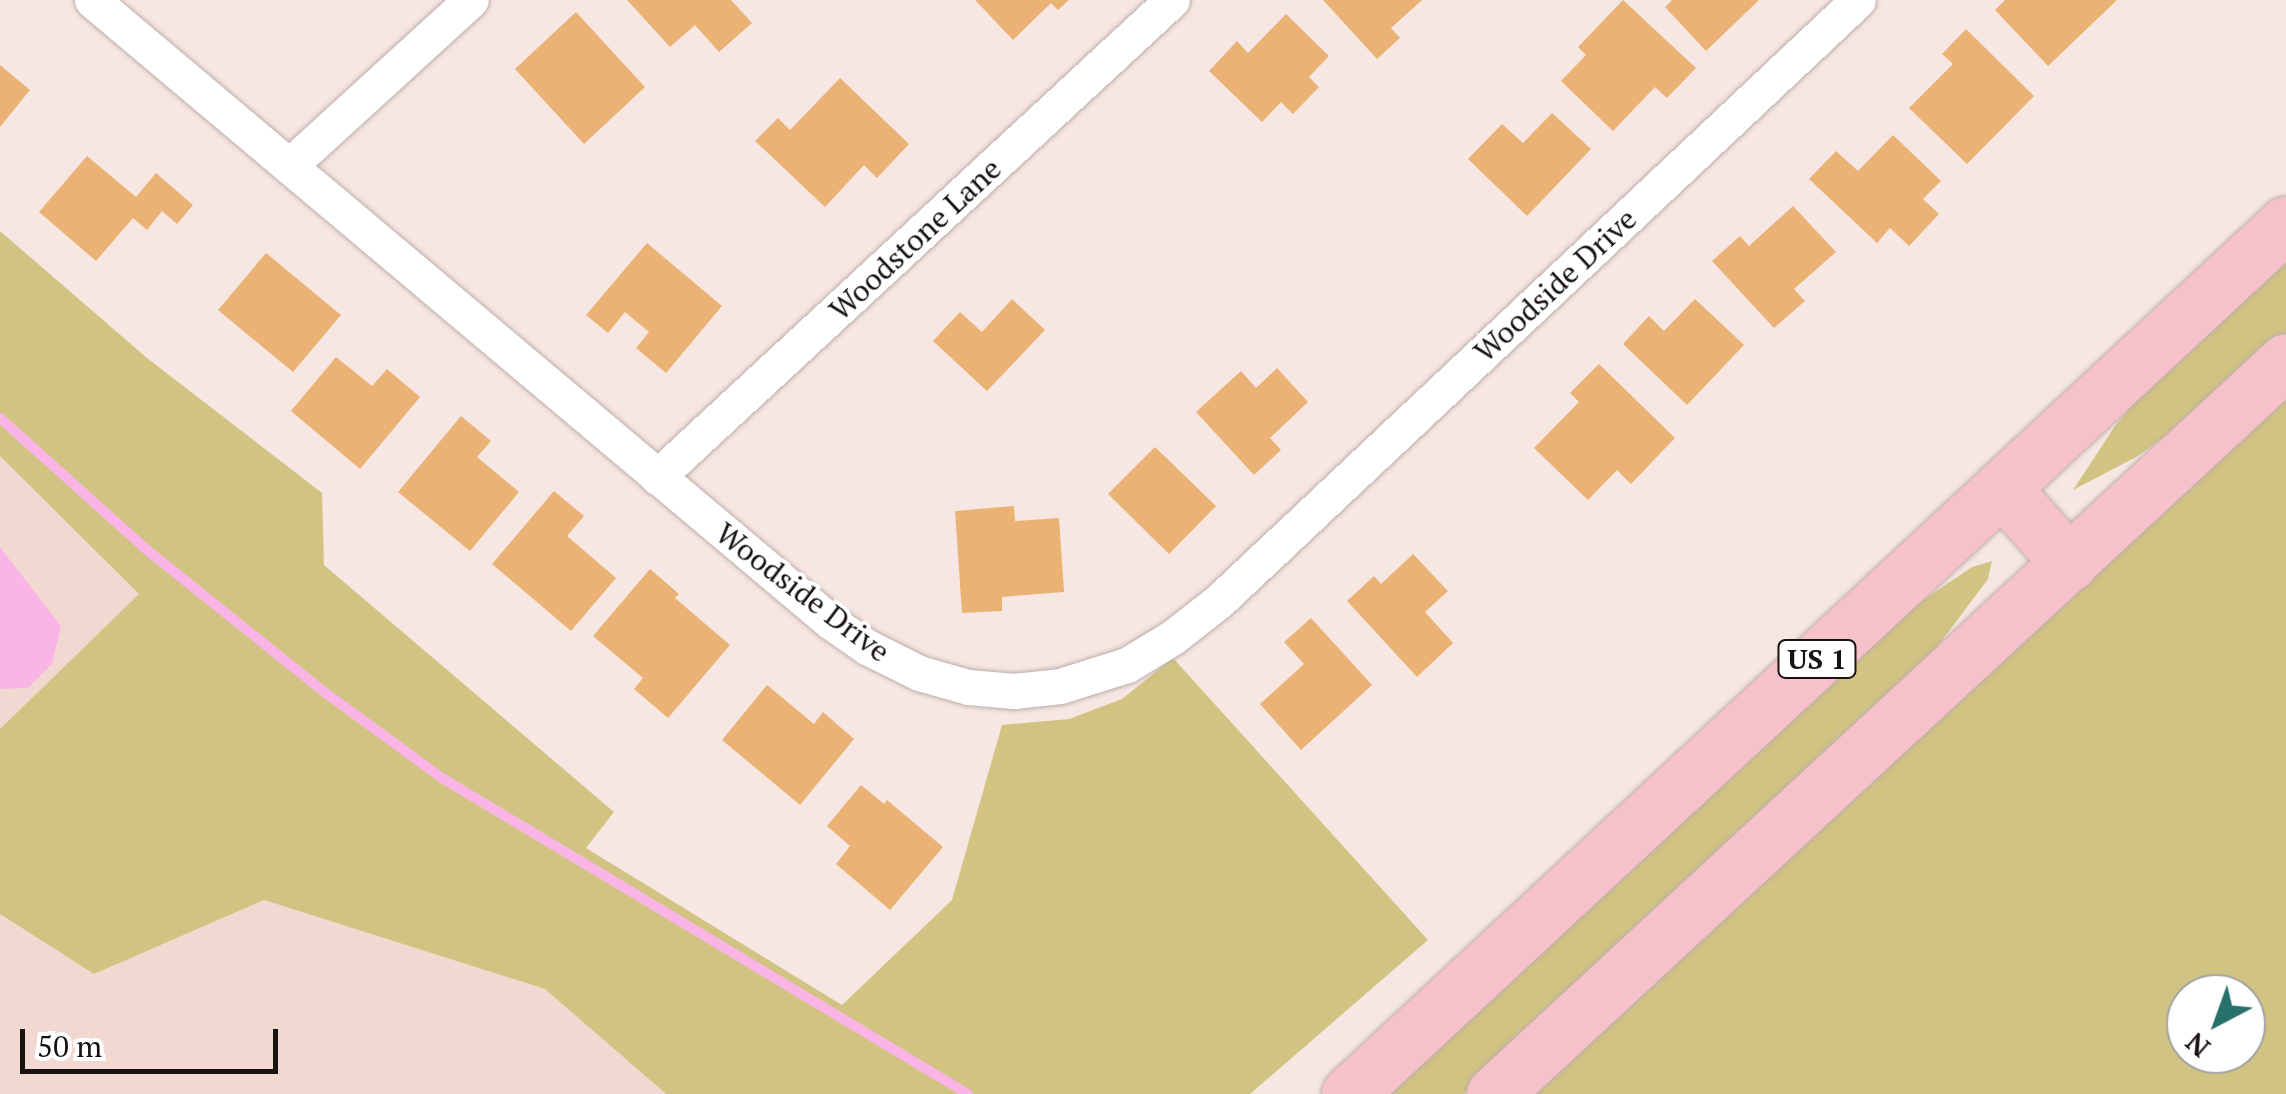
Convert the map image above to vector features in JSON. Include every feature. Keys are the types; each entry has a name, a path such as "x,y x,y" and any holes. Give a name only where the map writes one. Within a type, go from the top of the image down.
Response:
{"main road":[{"name":"US 1","path":"1349,1094 2286,224"},
{"path":"1494,1094 2286,361"},
{"path":"2002,488 2069,563"}],"street":[{"name":"Woodside Drive","path":"92,0 832,622 902,666 968,686 1014,691 1060,686 1106,674 1151,652 1219,601 1858,0"},
{"path":"288,166 471,0"},
{"name":"Woodstone Lane","path":"658,477 1172,0"}],"shaded area":[{"path":"0,231 147,358 322,493 324,565 614,812 586,848 842,1005 952,900 1002,725 1069,719 1122,699 1173,658 1428,940 1250,1094 666,1094 545,989 264,900 94,974 0,914 0,729 139,594 0,456"},
{"path":"2286,253 2286,334 2210,404 2138,456 2073,490 2115,426 2167,363"},
{"path":"2286,394 2286,1094 1528,1094"},
{"path":"0,456 140,594 0,729"},
{"path":"0,547 61,626 52,664 28,688 0,689"},
{"path":"1992,561 1988,579 1929,658 1880,709 1464,1094 1378,1094 1877,631 1972,567"},
{"path":"264,900 545,989 666,1094 0,1094 0,914 94,974"}],"building":[{"path":"627,0 731,0 752,23 719,52 695,25 670,47"},
{"path":"975,0 1069,0 1058,10 1051,3 1013,40"},
{"path":"1323,0 1422,0 1391,28 1400,38 1377,59"},
{"path":"1623,0 1696,68 1667,98 1655,87 1613,131 1561,81 1586,55 1578,47"},
{"path":"1672,0 1759,0 1706,51 1665,7"},
{"path":"2005,0 2117,0 2048,66 1995,10"},
{"path":"576,12 645,87 584,144 515,69"},
{"path":"1286,14 1329,56 1309,77 1319,87 1293,114 1281,102 1262,122 1209,71 1237,41 1248,53"},
{"path":"1966,29 2034,96 1967,164 1909,108 1953,64 1942,54"},
{"path":"0,65 30,90 0,127"},
{"path":"840,78 909,144 877,178 864,165 825,207 755,141 778,118 790,130"},
{"path":"1552,113 1591,149 1527,216 1468,159 1502,124 1523,143"},
{"path":"1893,135 1941,181 1923,199 1939,214 1909,246 1890,228 1877,243 1809,179 1836,151 1858,171"},
{"path":"87,156 136,197 156,173 193,205 177,224 162,211 147,230 133,218 96,261 39,212"},
{"path":"1793,206 1836,252 1794,289 1805,301 1774,328 1712,261 1740,236 1749,246"},
{"path":"647,243 722,306 666,373 636,348 649,332 625,312 608,333 586,315"},
{"path":"266,253 341,315 293,372 218,310"},
{"path":"1012,299 1045,330 987,391 933,341 960,312 982,332"},
{"path":"1695,299 1744,345 1687,405 1623,344 1649,316 1664,331"},
{"path":"336,357 372,386 387,369 420,397 360,469 291,411"},
{"path":"1599,364 1675,438 1631,484 1617,470 1588,500 1534,448 1579,402 1570,393"},
{"path":"1277,368 1308,402 1270,438 1281,450 1254,475 1196,412 1241,371 1256,388"},
{"path":"461,416 491,441 477,457 519,492 470,551 398,492"},
{"path":"1155,447 1216,506 1169,554 1108,494"},
{"path":"554,491 584,516 567,536 616,578 571,631 492,564"},
{"path":"1014,506 1015,521 1059,518 1064,592 1002,597 1002,611 962,613 955,511"},
{"path":"1413,554 1448,591 1425,612 1453,643 1417,677 1347,601 1374,576 1381,584"},
{"path":"650,569 679,594 675,598 730,645 668,718 634,689 643,678 593,636"},
{"path":"1311,618 1372,685 1301,750 1260,704 1304,664 1284,642"},
{"path":"767,685 814,724 823,712 854,739 800,805 722,740"},
{"path":"861,785 884,804 887,800 943,847 890,910 836,864 850,846 827,826"}],"waterway":[{"path":"0,418 147,550 323,691 442,778 968,1094"}]}
